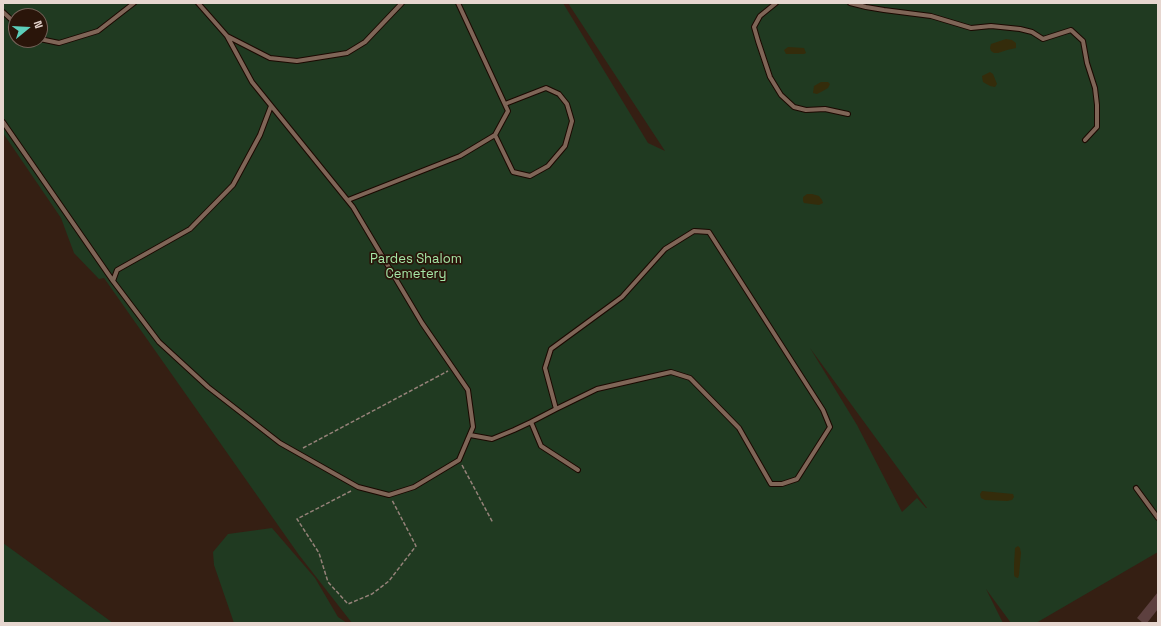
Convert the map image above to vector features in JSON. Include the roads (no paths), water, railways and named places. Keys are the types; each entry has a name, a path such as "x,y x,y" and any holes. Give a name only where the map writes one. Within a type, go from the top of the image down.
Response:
{"lane":[{"path":"48,41 60,43 98,31 134,3"},
{"path":"3,122 113,281 159,342 208,388 280,443 358,487 389,495 414,487 459,460 473,427 468,390 422,323 353,207 252,82 227,36 198,3"},
{"path":"227,36 270,58 297,61 347,53 365,42 402,3"},
{"path":"348,200 460,156 495,135 508,111 458,3"},
{"path":"776,3 760,16 754,27 770,77 780,95 794,107 806,110 825,109 848,114"},
{"path":"850,3 884,10 931,16 971,28 991,26 1020,29 1032,32 1043,39 1071,30 1083,41 1087,64 1095,88 1097,127 1085,140"},
{"path":"495,135 513,172 530,176 548,166 565,146 572,121 567,104 559,94 546,88 505,104"},
{"path":"113,281 117,270 190,229 234,185 260,135 271,106"},
{"path":"470,434 492,439 531,422 597,389 671,372 690,378 739,428 770,484 782,484 797,480 830,427 823,410 710,232 694,231 665,249 622,297 551,349 546,368 556,409"},
{"path":"531,422 541,446 578,470"},
{"path":"1136,488 1158,518"}],"park label":[{"name":"Pardes Shalom Cemetery","path":"416,266"}]}
